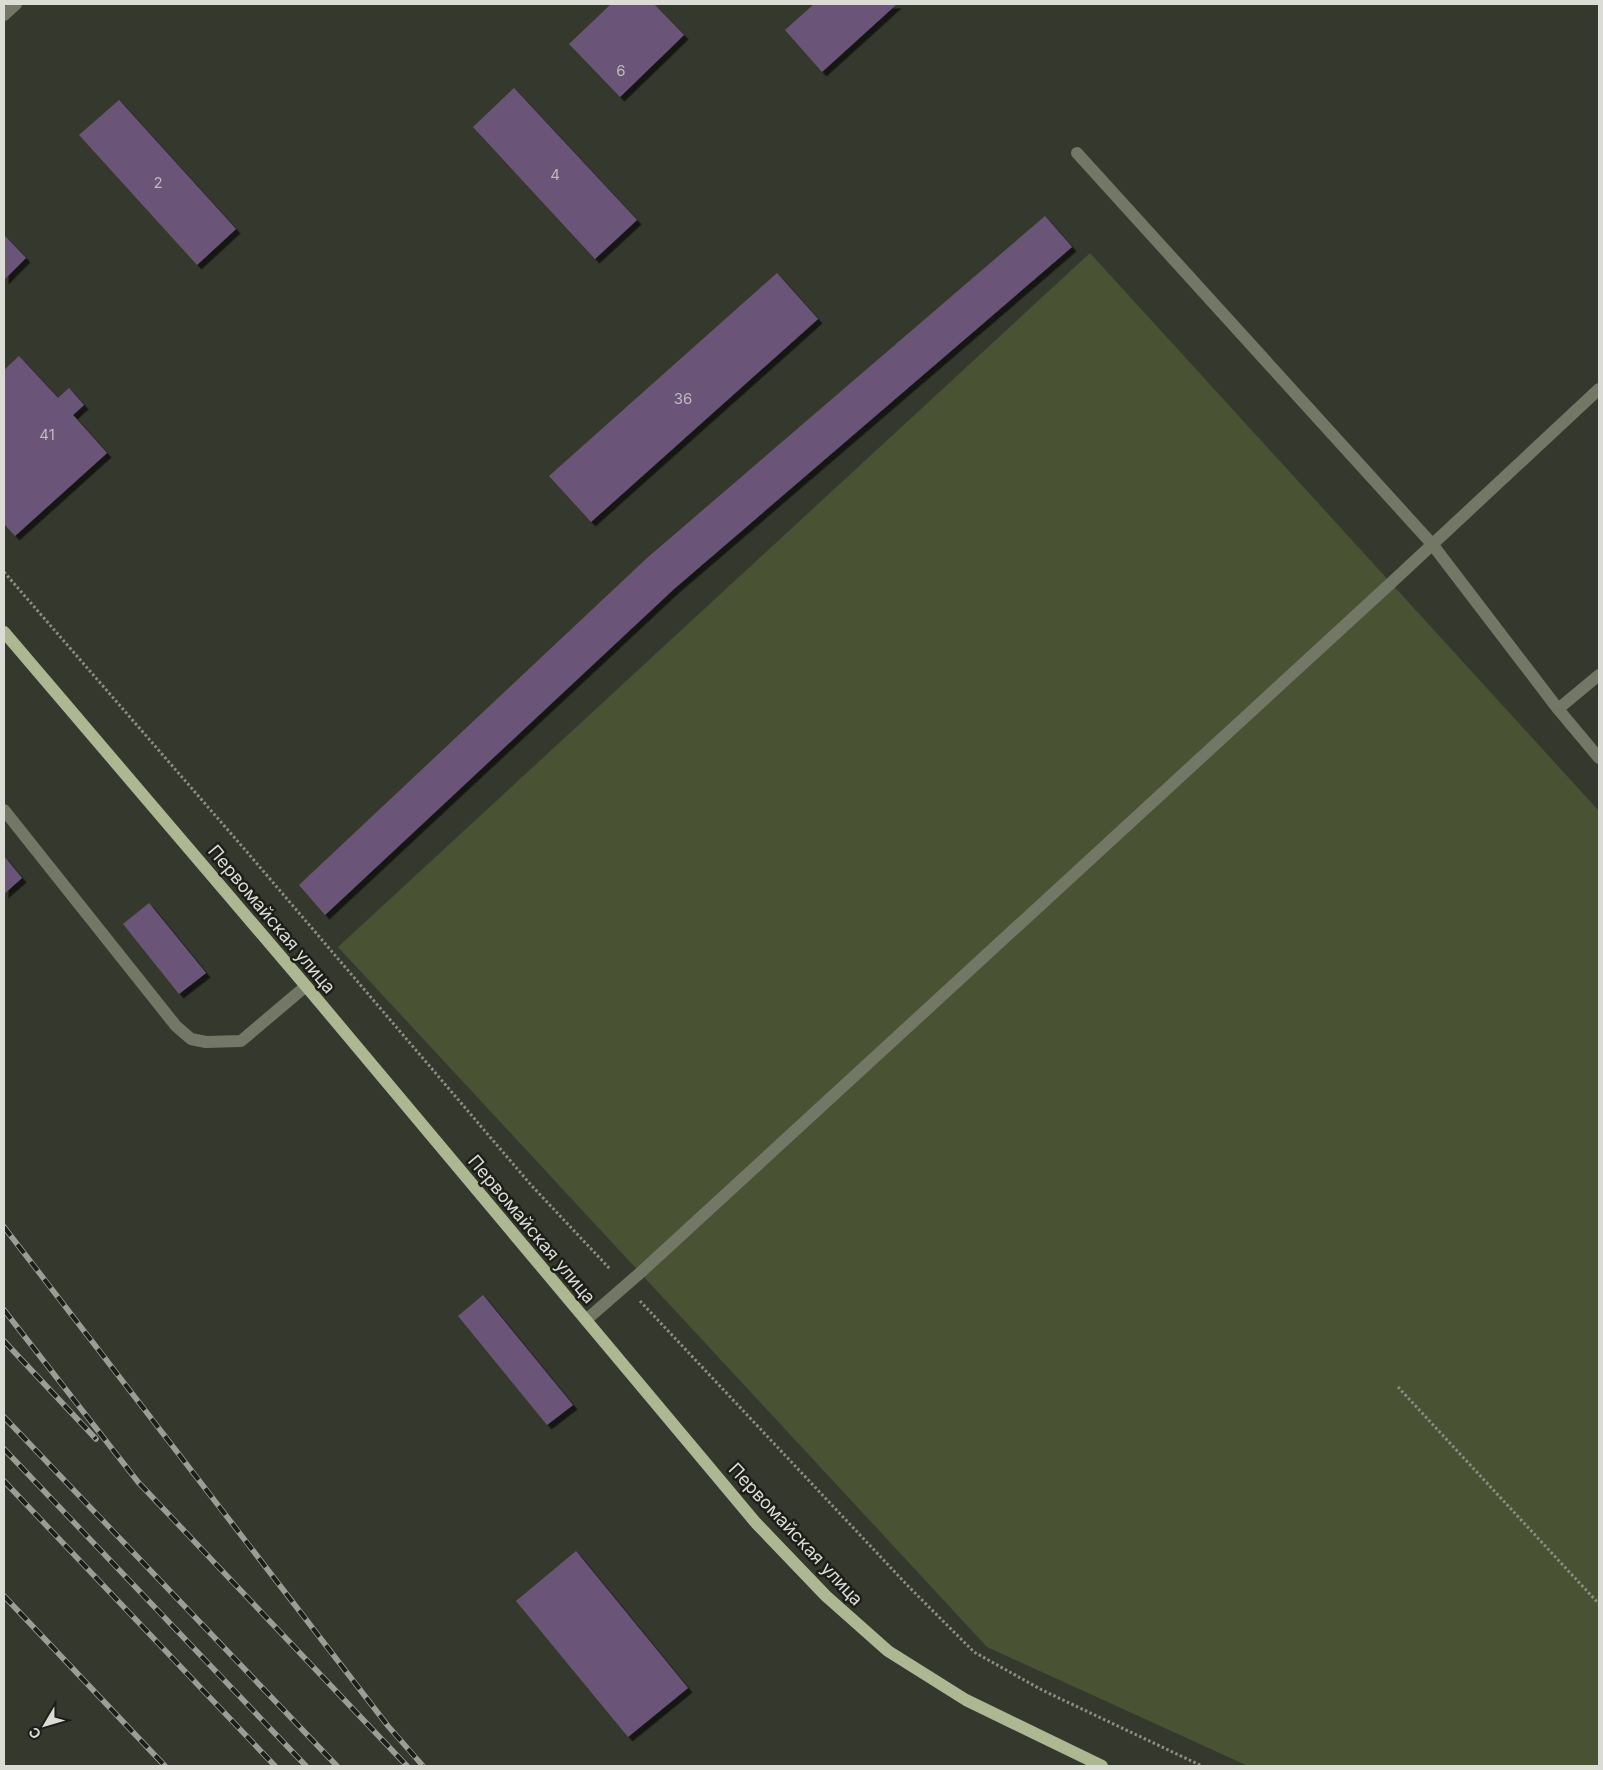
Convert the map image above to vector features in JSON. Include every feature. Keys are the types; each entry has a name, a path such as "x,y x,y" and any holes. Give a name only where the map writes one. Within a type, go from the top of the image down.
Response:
{"main road":[{"name":"Первомайская улица","path":"4,632 306,986 756,1523 826,1596 888,1651 966,1700 1102,1766"}],"street":[{"path":"4,15 16,4"},
{"path":"1077,153 1432,544 1558,709 1599,758"},
{"path":"586,1320 626,1286 1599,389"},
{"path":"1558,709 1599,675"},
{"path":"4,810 176,1026 190,1039 206,1042 241,1041 306,986"}],"path":[{"path":"4,572 247,852 531,1185 908,1586 974,1652 1042,1690 1202,1766"},
{"path":"1398,1387 1599,1604"}],"green space":[{"path":"1090,253 1599,811 1599,1766 1248,1766 987,1647 338,947"}],"building":[{"path":"611,4 654,4 684,35 620,97 569,44"},
{"path":"814,4 897,4 822,72 785,30"},
{"path":"514,88 637,220 595,259 473,127"},
{"path":"119,100 236,229 197,265 79,135"},
{"path":"1045,216 1072,247 674,589 325,915 299,885 647,558"},
{"path":"4,235 26,258 4,280"},
{"path":"777,273 818,319 591,522 549,476"},
{"path":"19,356 58,398 69,388 84,405 73,415 107,453 15,536 4,524 4,370"},
{"path":"4,856 22,878 4,894"},
{"path":"149,903 206,973 179,994 123,924"},
{"path":"483,1295 573,1405 547,1425 458,1316"},
{"path":"576,1551 688,1688 628,1737 516,1601"}],"railway":[{"path":"4,1227 388,1726 423,1766"},
{"path":"4,1310 138,1482 407,1766"},
{"path":"4,1341 96,1439"},
{"path":"4,1417 337,1766"},
{"path":"4,1449 306,1766"},
{"path":"4,1481 275,1766"},
{"path":"4,1596 165,1766"}]}
